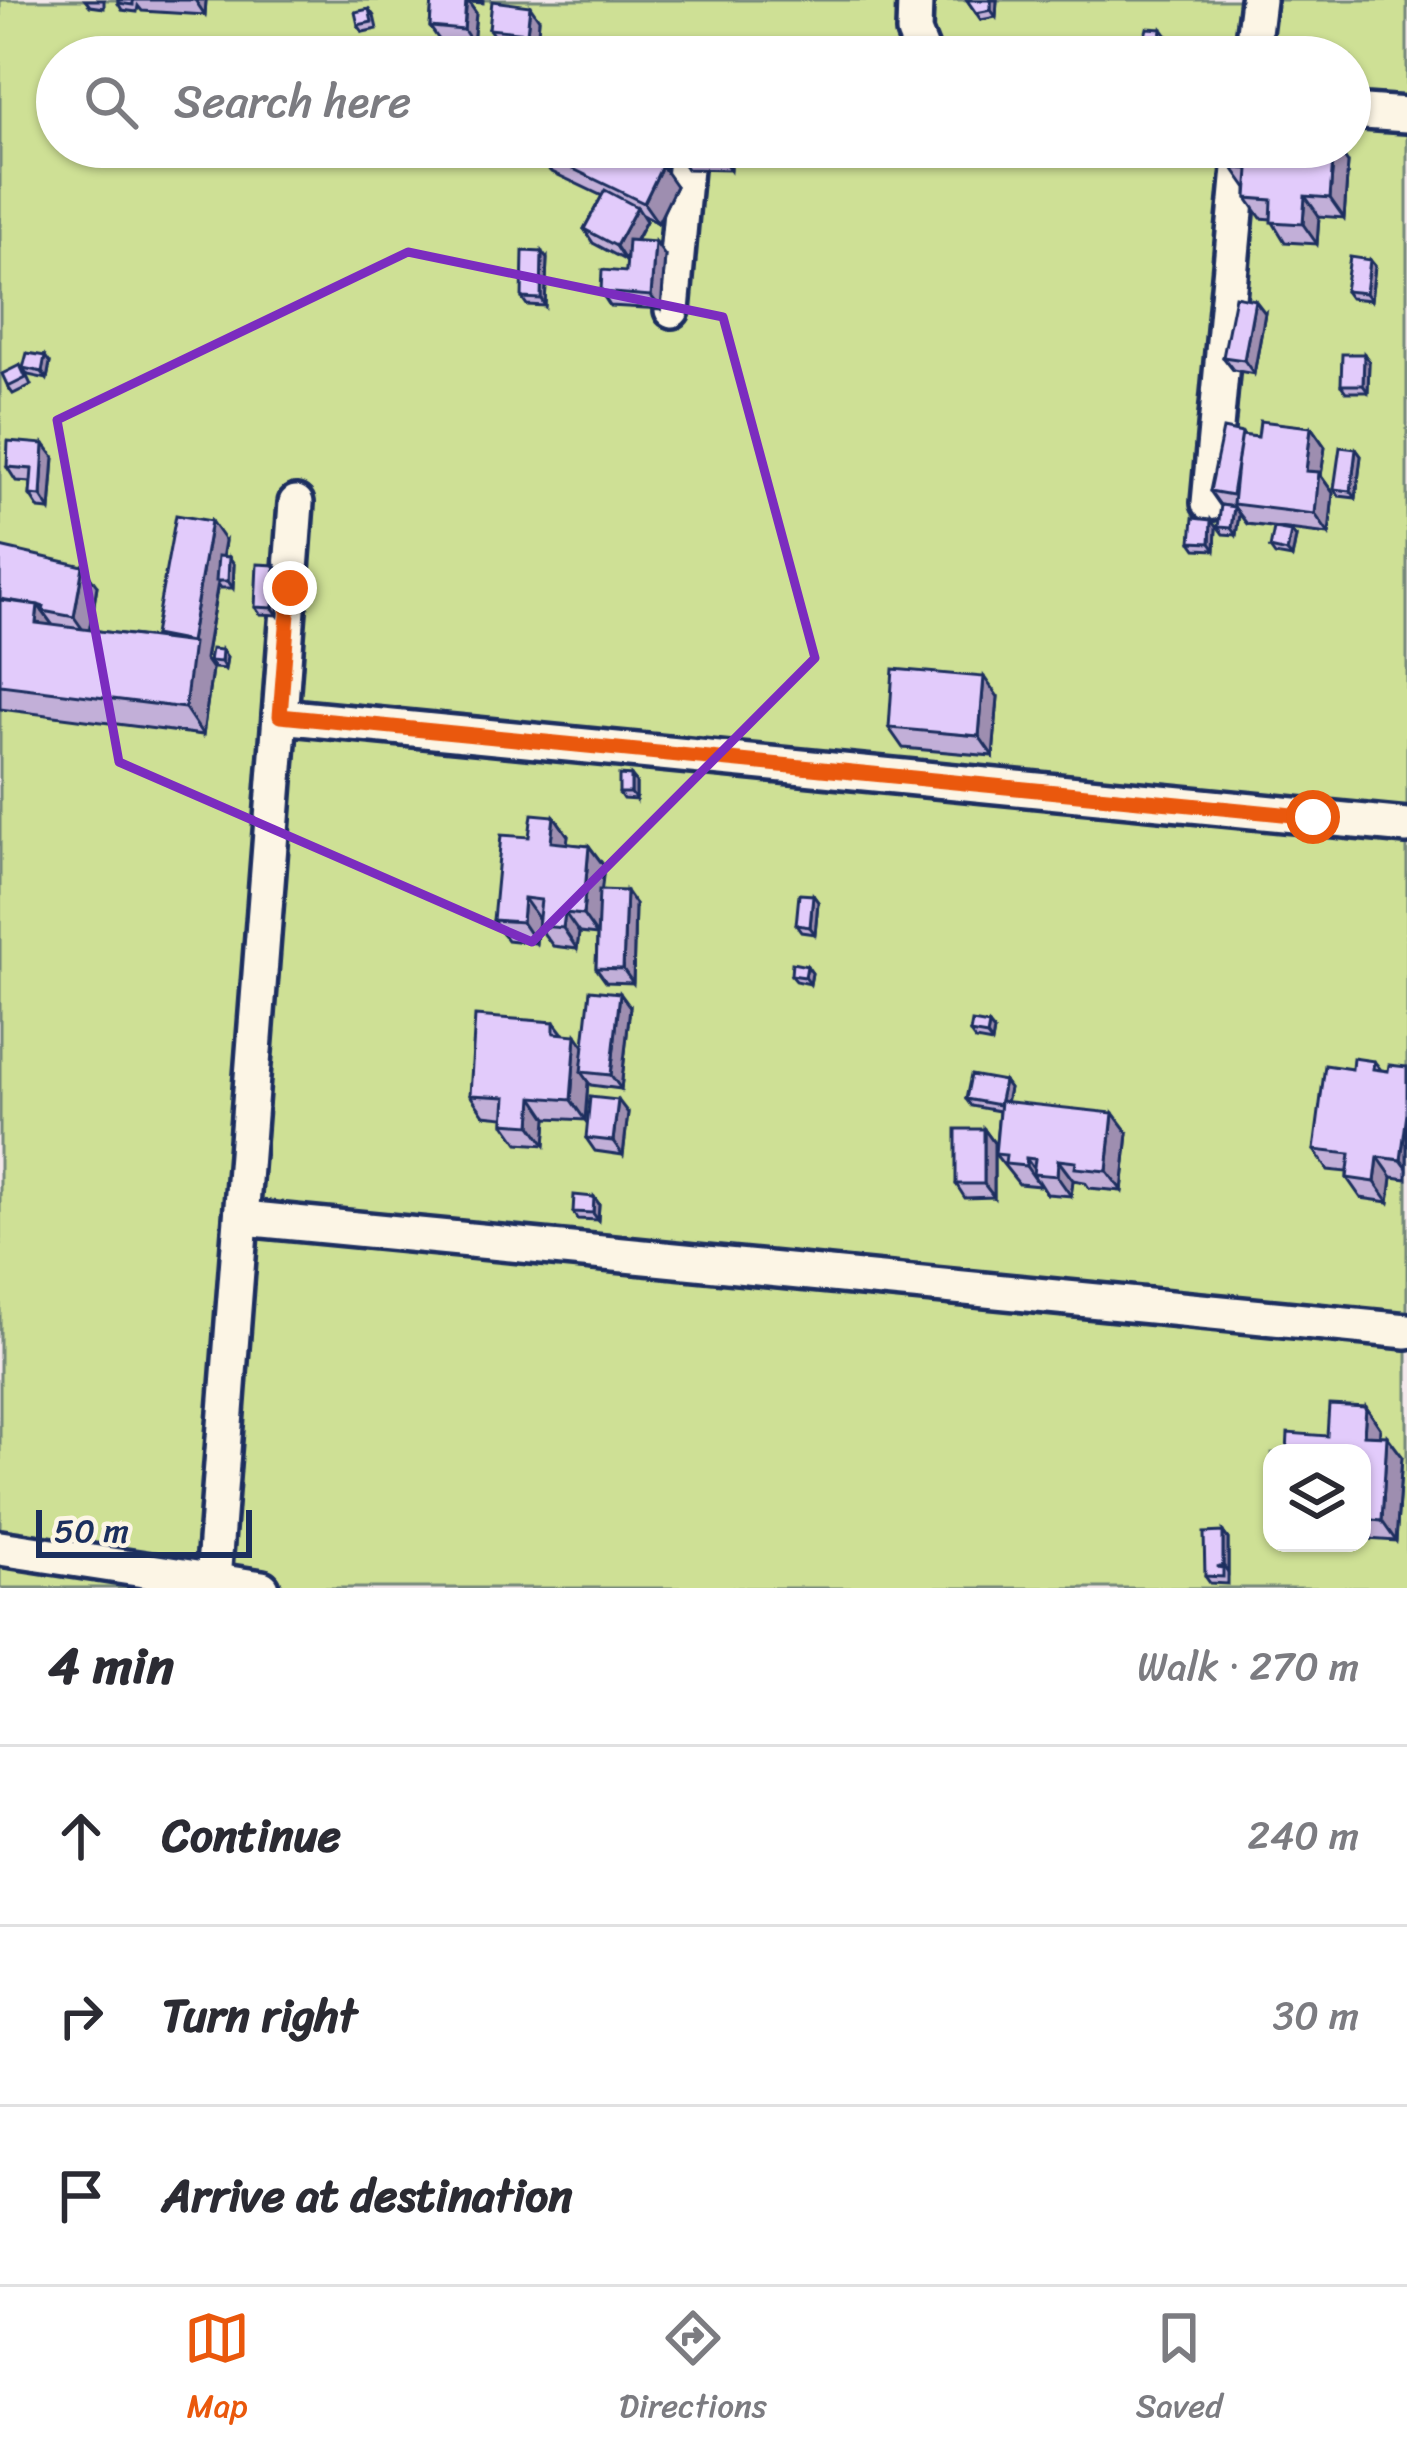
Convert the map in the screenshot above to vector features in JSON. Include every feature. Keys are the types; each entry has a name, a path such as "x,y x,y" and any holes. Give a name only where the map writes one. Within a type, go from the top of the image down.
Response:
{"street":[{"path":"915,0 915,36"},
{"path":"1254,36 1258,0"},
{"path":"1371,112 1407,115"},
{"path":"672,310 686,168"},
{"path":"1209,503 1240,168"},
{"path":"213,1580 296,503"},
{"path":"280,716 1407,826"},
{"path":"243,1219 1407,1331"},
{"path":"0,1548 262,1588"}],"highlighted area":[{"path":"408,252 723,317 815,658 532,942 119,762 57,420"}],"green space":[{"path":"0,0 1407,0 1407,1588 0,1588"}],"building":[{"path":"432,0 466,0 464,30 430,27"},
{"path":"967,0 991,0 991,10 976,13"},
{"path":"492,1 530,6 527,33 489,29"},
{"path":"369,9 372,22 358,25 355,12"},
{"path":"1147,28 1162,29 1161,36 1145,36"},
{"path":"571,168 661,168 644,203"},
{"path":"1233,168 1332,168 1330,198 1305,196 1303,224 1271,222 1272,200 1247,198 1249,169"},
{"path":"605,190 637,207 616,246 584,229"},
{"path":"628,240 655,242 651,296 601,292 602,270 626,272"},
{"path":"523,251 542,252 541,299 522,298"},
{"path":"1350,257 1370,260 1366,293 1345,291"},
{"path":"1235,296 1255,300 1244,360 1223,357"},
{"path":"27,353 45,356 42,372 23,368"},
{"path":"1342,354 1364,354 1363,385 1341,385"},
{"path":"20,365 26,378 8,387 2,374"},
{"path":"1260,421 1311,427 1306,471 1319,472 1315,514 1233,504 1240,435 1258,437"},
{"path":"1223,429 1242,433 1232,495 1210,491"},
{"path":"8,441 44,444 41,496 30,495 32,469 7,467"},
{"path":"1340,447 1356,449 1351,491 1334,489"},
{"path":"1221,505 1234,507 1231,528 1218,527"},
{"path":"176,515 211,521 190,642 154,635"},
{"path":"1193,518 1211,520 1210,543 1191,542"},
{"path":"1274,528 1291,531 1287,552 1270,548"},
{"path":"0,547 83,566 74,617 0,599"},
{"path":"218,556 229,557 228,581 216,581"},
{"path":"257,564 275,565 273,608 255,607"},
{"path":"0,600 38,605 36,623 193,643 185,708 0,685"},
{"path":"211,649 222,650 221,662 209,661"},
{"path":"893,669 984,677 979,736 889,728"},
{"path":"619,775 631,776 631,793 619,793"},
{"path":"532,814 554,816 551,842 589,846 583,915 565,913 563,928 538,926 541,900 524,898 522,922 493,920 501,835 529,837"},
{"path":"599,890 626,891 623,969 596,968"},
{"path":"799,894 813,895 810,927 796,925"},
{"path":"792,963 807,966 805,977 791,975"},
{"path":"590,990 620,993 611,1075 581,1072"},
{"path":"475,1016 554,1022 554,1033 576,1035 571,1100 533,1097 531,1125 504,1123 506,1097 470,1095"},
{"path":"972,1022 989,1025 987,1036 970,1033"},
{"path":"1353,1058 1374,1061 1373,1069 1407,1067 1401,1160 1378,1157 1375,1182 1347,1178 1350,1154 1314,1150 1325,1065 1352,1069"},
{"path":"971,1075 1004,1081 999,1105 966,1099"},
{"path":"590,1097 618,1100 613,1141 586,1138"},
{"path":"1000,1101 1113,1113 1107,1171 1075,1168 1076,1162 1058,1160 1057,1176 1033,1174 1035,1159 1026,1158 1026,1166 1005,1164 1006,1155 995,1154"},
{"path":"956,1129 984,1129 984,1184 956,1184"},
{"path":"574,1195 594,1197 593,1213 573,1212"},
{"path":"1329,1405 1366,1407 1364,1435 1387,1436 1382,1521 1371,1520 1371,1444 1287,1444 1288,1433 1327,1436"},
{"path":"1223,1532 1223,1565 1217,1567 1223,1568 1223,1577 1205,1576 1204,1533"}],"route":[{"path":"290,588 280,716 1313,817"}]}
